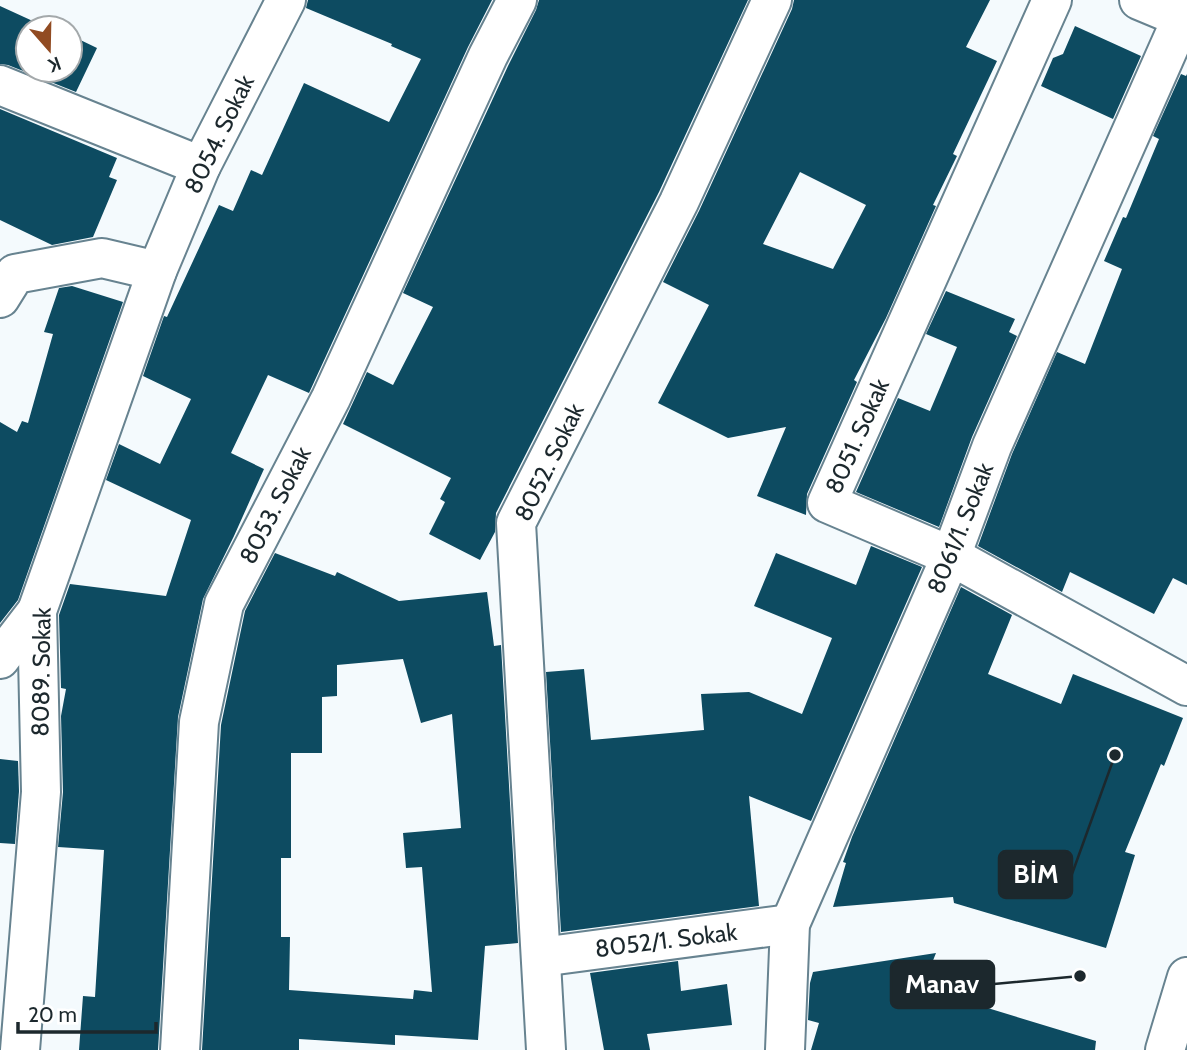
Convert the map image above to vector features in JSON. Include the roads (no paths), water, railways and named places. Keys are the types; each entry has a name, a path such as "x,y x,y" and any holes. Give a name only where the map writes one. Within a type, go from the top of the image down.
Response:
{"street":[{"name":"8054. Sokak","path":"157,271 201,166 286,0"},
{"name":"8053. Sokak","path":"180,1050 199,722 224,604 331,398 488,55 517,0"},
{"name":"8052. Sokak","path":"546,1050 516,523 679,202 772,0"},
{"name":"8051. Sokak","path":"1052,0 827,503 951,556 1187,686"},
{"path":"1139,0 1185,19"},
{"name":"8061/1. Sokak","path":"785,1050 790,924 951,556 992,446 1185,19"},
{"path":"0,85 201,166"},
{"path":"0,298 15,274 102,258 157,271"},
{"name":"8089. Sokak","path":"20,1050 41,792 37,611 157,271"},
{"path":"0,659 37,611"},
{"name":"8052/1. Sokak","path":"541,957 790,924"},
{"path":"1165,1050 1187,977"}],"place":[{"name":"BİM","path":"1115,755"},
{"name":"Manav","path":"1080,976"}]}
